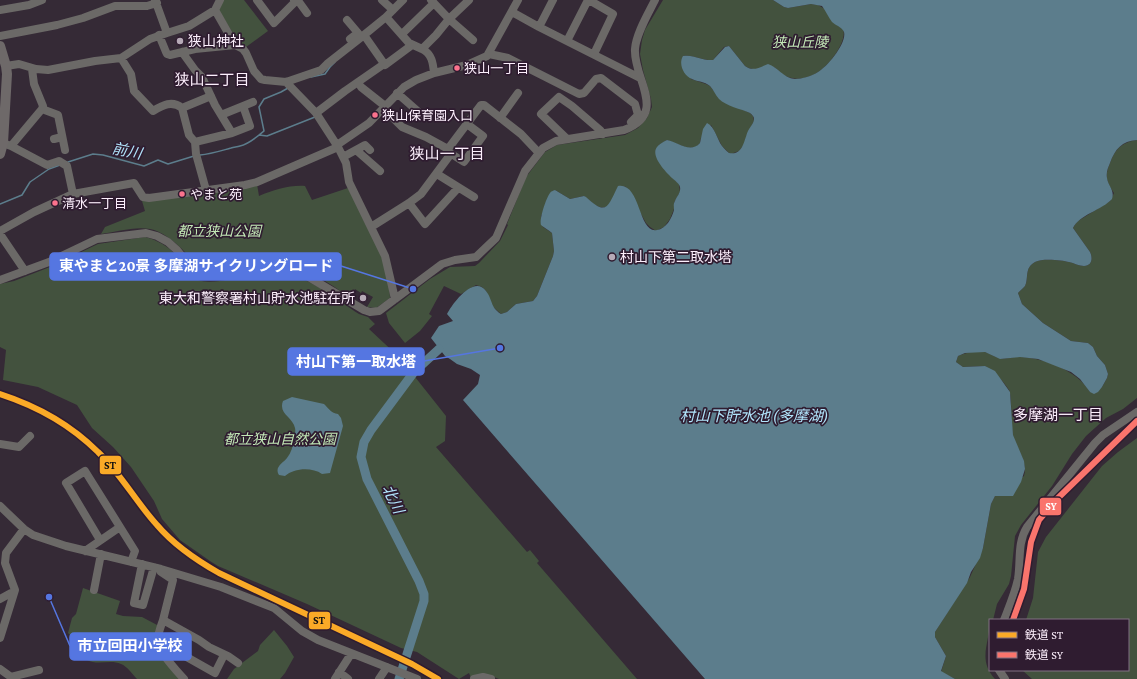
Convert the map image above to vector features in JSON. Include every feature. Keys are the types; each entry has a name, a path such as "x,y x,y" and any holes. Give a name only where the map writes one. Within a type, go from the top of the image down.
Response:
{"main road":[{"path":"0,46 6,66 4,144 0,154"}],"street":[{"path":"0,10 29,5 42,0"},
{"path":"6,66 19,64 32,69 48,70 95,61 121,58 150,39 190,26 215,10 220,0"},
{"path":"257,0 274,23 295,1 299,2 307,13"},
{"path":"382,0 393,10"},
{"path":"289,85 321,70 386,17 403,0"},
{"path":"422,49 449,19 469,0"},
{"path":"0,231 34,212 73,194 134,183 143,197 150,198 245,185 257,182 338,146 369,123 404,86 434,73 467,65 484,58 489,54 518,0"},
{"path":"539,27 553,0"},
{"path":"567,41 589,0 613,14 594,54"},
{"path":"0,280 54,260 97,239 146,233 157,236 168,242 178,250 194,271 204,276 215,276 262,268 281,267 293,269 368,312 379,311 442,264 454,260 476,257 489,246 498,235 525,172 538,152 551,142 624,130 637,123 646,110 647,100 640,78 635,53 636,44 638,36 655,0"},
{"path":"0,36 57,25 83,18 115,6 147,6 158,2 167,54 170,55 208,47 235,45"},
{"path":"402,34 432,2 473,40"},
{"path":"215,10 235,45 246,53 254,71 262,79 289,85 317,114 338,146 346,163 349,182 385,256 395,299"},
{"path":"512,12 640,78"},
{"path":"386,17 412,45 426,51 432,59 434,73"},
{"path":"336,57 335,52 358,33 347,20"},
{"path":"364,35 384,64"},
{"path":"317,114 412,45"},
{"path":"182,52 202,77 232,134"},
{"path":"489,54 508,58 579,94 584,93 596,79 601,78 635,104 638,115 624,130"},
{"path":"121,58 131,74 134,91 153,111 164,105 172,103 178,104 182,108 190,135 195,142 206,190"},
{"path":"32,69 34,84 42,109"},
{"path":"359,84 385,107 402,127 426,137 464,162 483,136 467,124"},
{"path":"397,92 422,115"},
{"path":"500,118 518,93"},
{"path":"182,108 211,96"},
{"path":"567,139 541,114 559,97 600,130 602,134"},
{"path":"221,115 253,102"},
{"path":"371,227 421,194 449,158 449,151 481,105 484,105 521,134 538,152"},
{"path":"195,142 232,134 250,126 243,106"},
{"path":"42,109 4,144 47,165 59,162 64,164 73,194"},
{"path":"42,109 58,115 58,138 65,150"},
{"path":"343,157 365,145 370,150"},
{"path":"356,150 380,171"},
{"path":"436,174 474,197"},
{"path":"409,203 425,224 458,188"},
{"path":"0,234 25,271"},
{"path":"1004,619 1016,588 1019,572 1020,545 1027,527 1095,443 1103,435 1137,412"},
{"path":"0,444 19,447 30,436"},
{"path":"100,540 66,483 85,471 135,552 130,562"},
{"path":"0,506 24,529 42,538 85,551 157,568 221,587 267,604 280,612 309,635 351,654 418,679"},
{"path":"85,551 120,527"},
{"path":"0,638 15,587 7,569 5,557 6,553 24,529"},
{"path":"94,590 101,554"},
{"path":"142,564 134,602 143,605 157,568"},
{"path":"157,568 173,580 158,639 160,647 184,679"},
{"path":"0,599 14,593"},
{"path":"163,620 238,663"},
{"path":"170,662 186,633"},
{"path":"176,651 215,673 224,655"},
{"path":"348,679 337,676 351,654"},
{"path":"379,679 387,667"},
{"path":"0,669 11,678 40,670"},
{"path":"474,679 487,678"}],"green space":[{"path":"222,0 244,0 268,31 246,47 239,43 218,9"},
{"name":"狭山丘陵","path":"663,0 773,0 788,8 811,4 818,5 825,9 834,23 843,29 843,40 840,47 827,65 809,77 795,79 782,74 774,67 759,69 748,68 729,46 724,47 713,60 683,56 691,79 710,86 721,100 750,113 753,116 754,121 747,135 746,142 739,151 731,154 729,153 722,146 711,125 696,147 688,148 667,140 659,145 665,170 679,184 680,192 674,203 674,209 670,219 664,227 656,231 646,223 626,187 622,186 614,196 609,206 605,207 598,207 584,196 570,199 555,190 546,202 541,216 543,227 552,233 554,251 537,296 533,301 516,304 507,312 501,314 492,306 486,291 482,287 476,285 461,294 444,286 429,314 432,316 420,331 405,343 389,323 386,313 430,279 450,267 475,266 479,263 500,241 508,225 507,224 526,177 545,152 557,145 625,135 638,128 647,118 652,107 640,54 645,30"},
{"path":"1137,140 1137,398 1123,409 1106,418 1086,436 1072,454 1052,486 1021,525 1015,536 1009,584 997,604 993,619 989,619 986,658 989,671 995,679 955,679 941,672 946,656 935,637 935,632 970,577 983,548 991,504 995,496 1024,476 1025,471 1025,466 1013,436 1011,398 1007,386 985,366 963,367 956,362 958,356 978,351 1002,358 1030,358 1050,363 1069,372 1085,385 1090,392 1102,387 1108,374 1105,365 1097,356 1093,347 1088,343 1071,341 1043,323 1022,304 1018,293 1025,286 1029,267 1035,262 1042,260 1057,260 1066,261 1080,266 1089,265 1092,259 1090,252 1073,228 1078,221 1110,201 1114,193 1108,183 1107,175 1112,158 1123,144"},
{"name":"都立狭山公園","path":"257,184 259,196 282,188 305,186 312,200 348,188 383,256 389,281 390,298 376,308 367,307 373,297 362,291 361,293 355,289 350,297 311,273 282,263 247,265 212,273 206,272 197,267 186,253 171,240 163,234 150,229 132,229 101,234 105,227 145,211 142,201"},
{"name":"都立狭山自然公園","path":"145,237 166,246 176,255 188,273 198,280 206,282 226,280 270,272 289,274 310,282 359,314 368,317 375,324 369,329 400,358 446,416 445,441 436,447 527,552 530,550 539,561 537,563 637,679 499,679 491,676 471,678 469,673 459,679 417,652 401,648 307,604 218,566 180,540 162,519 154,501 131,467 113,447 92,428 77,405 38,387 3,380 6,350 0,347 0,284 14,281 50,267 98,244"},
{"path":"1137,438 1137,679 1032,679 1023,671 1129,671 1129,619 1026,619 1033,598 1038,552 1046,537 1102,466"},
{"path":"83,588 120,601 116,614 142,617 159,626 158,648 180,679 137,679 121,664 113,662 91,662 79,654 73,639 68,633 72,618 76,614"},
{"path":"274,630 294,657 280,679 227,679 234,669 258,651 260,645"}],"water":[{"name":"村山下貯水池 (多摩湖)","path":"773,0 1137,0 1137,140 1123,144 1112,158 1107,170 1107,176 1113,193 1112,199 1108,203 1085,216 1076,223 1073,228 1090,252 1091,261 1087,266 1080,266 1066,261 1057,260 1042,260 1035,262 1029,267 1025,286 1018,293 1022,304 1043,323 1071,341 1088,343 1093,347 1097,356 1105,365 1108,374 1107,378 1098,392 1094,394 1090,392 1080,379 1071,372 1038,359 1020,357 1000,359 985,352 965,353 958,356 956,362 963,367 985,366 995,371 1010,392 1013,435 1024,461 1025,469 1021,482 1013,496 995,496 991,504 980,558 971,572 967,583 935,632 935,637 946,656 941,671 955,679 705,679 463,400 478,384 480,375 471,369 457,364 445,356 431,338 439,326 453,321 447,314 458,298 470,288 476,286 481,287 486,291 493,306 501,314 507,312 516,304 533,301 537,296 554,251 552,233 541,225 545,204 550,192 552,191 555,190 570,199 584,196 598,207 603,208 609,204 618,186 626,187 635,199 646,224 651,229 657,230 663,228 670,220 673,213 674,203 680,187 657,159 655,151 658,146 667,140 688,147 696,146 700,143 703,129 707,123 714,130 722,146 729,153 734,153 740,150 754,119 750,113 722,101 708,84 692,79 684,73 681,63 683,56 713,60 725,47 729,46 748,68 756,68 768,64 775,67 787,77 798,79 810,76 822,69 836,54 842,42 844,37 843,30 832,22 822,6 811,4 788,8"},
{"path":"292,397 324,404 341,418 343,426 330,473 322,474 313,470 303,469 293,471 285,476 279,475 278,467 290,454 294,440 294,424 282,409 283,401"}],"waterway":[{"name":"前川","path":"311,77 325,74 335,62"},
{"name":"前川","path":"200,155 243,145 256,138 264,131 259,107 264,99 288,88"},
{"name":"前川","path":"259,135 267,136 315,117"},
{"name":"前川","path":"68,162 93,154 103,155 144,166 158,160 168,164 194,156"},
{"name":"前川","path":"0,204 22,195 30,182 49,169 60,165"},
{"name":"北川","path":"399,679 424,601 424,594 419,581 367,479 361,457 364,442 371,430 414,372 439,349"}],"rail line":[{"name":"ST","path":"0,394 40,410 76,433 87,442 114,469 149,516 164,532 178,546 202,563 219,573 412,664 438,679"},
{"name":"SY","path":"1013,619 1024,589 1031,542 1039,520 1057,499 1137,421"}],"place":[{"name":"狭山神社","path":"180,41"},
{"name":"狭山一丁目","path":"457,68"},
{"name":"狭山保育園入口","path":"375,115"},
{"name":"やまと苑","path":"182,194"},
{"name":"清水一丁目","path":"55,203"},
{"name":"村山下第二取水塔","path":"612,257"},
{"name":"東やまと20景 多摩湖サイクリングロード","path":"413,289"},
{"name":"東大和警察署村山貯水池駐在所","path":"363,298"},
{"name":"村山下第一取水塔","path":"500,348"},
{"name":"市立回田小学校","path":"49,597"}],"district":[{"name":"狭山二丁目","path":"212,80"},
{"name":"狭山一丁目","path":"447,154"},
{"name":"多摩湖一丁目","path":"1058,415"}]}
